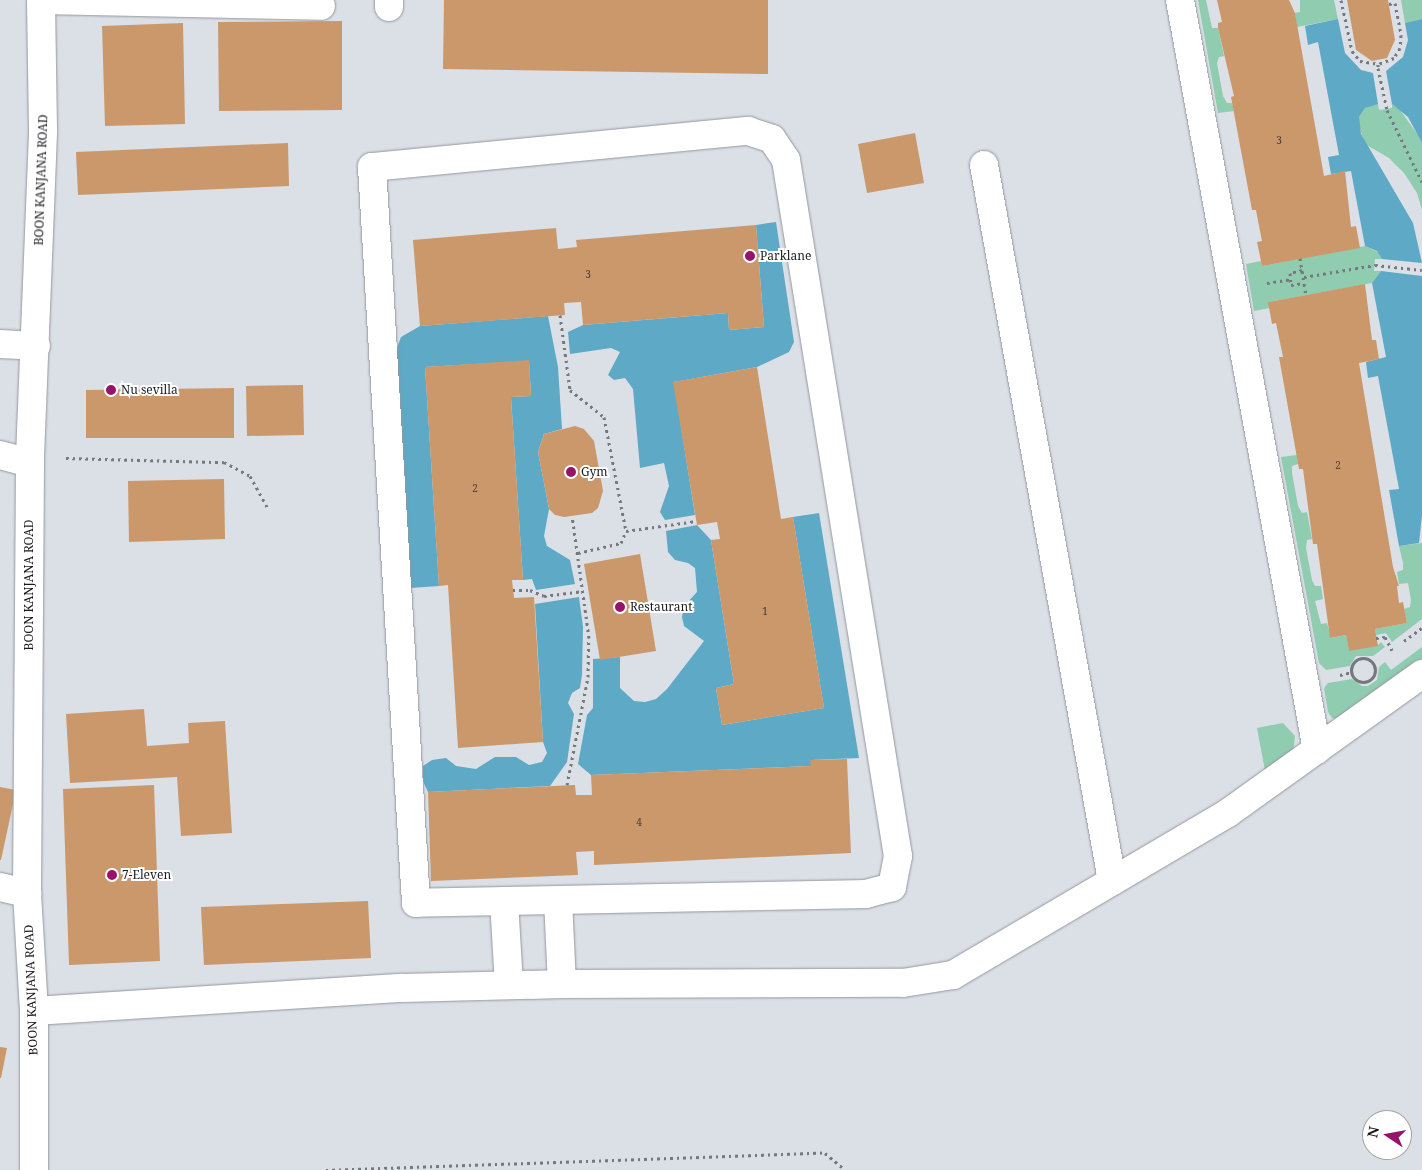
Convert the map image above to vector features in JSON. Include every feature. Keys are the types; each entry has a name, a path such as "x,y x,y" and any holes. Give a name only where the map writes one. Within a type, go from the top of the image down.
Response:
{"street":[{"path":"41,0 322,6"},
{"name":"BOON KANJANA ROAD","path":"34,1170 34,1011 27,893 30,460 36,346 43,129 41,0"},
{"path":"1180,0 1317,750"},
{"path":"748,131 772,138 786,160 898,856 892,887 866,894 504,902 416,903 372,167 748,131"},
{"path":"984,165 1112,881"},
{"path":"0,344 36,346"},
{"path":"0,455 30,460"},
{"path":"34,1011 402,988 562,984 903,983 953,975 1228,813 1422,674"},
{"path":"0,887 27,893"},
{"path":"558,900 562,984"},
{"path":"504,902 509,985"}],"path":[{"path":"1341,0 1352,51 1360,61 1378,66 1394,58 1400,48 1401,35 1395,3 1389,4"},
{"path":"1378,66 1387,110 1422,182"},
{"path":"1300,258 1306,294"},
{"path":"1304,277 1375,265 1422,270"},
{"path":"1302,270 1290,273 1291,285 1304,283"},
{"path":"560,315 570,390 604,417 626,531 621,543 578,553"},
{"path":"30,460 224,462 250,476 268,509"},
{"path":"567,785 573,763 588,677 589,638 584,591 572,516"},
{"path":"626,531 696,521"},
{"path":"513,590 530,590 544,596 584,591"},
{"path":"1376,638 1385,637 1392,650"},
{"path":"326,1170 825,1153 845,1170"}],"green space":[{"path":"1198,0 1206,0 1212,28 1218,28 1224,56 1219,57 1217,63 1223,96 1227,103 1232,103 1234,111 1218,113"},
{"path":"1300,0 1334,0 1338,19 1297,27 1295,13 1300,12"},
{"path":"1401,0 1422,0 1422,19 1405,23"},
{"path":"1372,104 1378,104 1379,110 1392,108 1392,104 1400,110 1422,143 1422,210 1417,193 1404,173 1389,158 1365,144 1359,126 1359,117 1365,108"},
{"path":"1365,246 1378,252 1382,259 1375,259 1374,271 1381,271 1372,283 1269,302 1270,308 1254,311 1246,264 1261,261 1262,266"},
{"path":"1297,455 1298,464 1292,466 1292,473 1298,506 1302,513 1307,512 1312,539 1307,540 1306,548 1312,580 1315,586 1321,586 1323,599 1315,601 1321,624 1327,623 1331,638 1346,635 1349,650 1377,646 1381,642 1385,647 1373,656 1356,656 1350,666 1326,670 1319,663 1281,457"},
{"path":"1422,543 1422,619 1392,642 1386,633 1376,635 1375,629 1407,623 1404,609 1410,607 1411,600 1408,583 1399,584 1397,572 1403,570 1403,563 1399,546"},
{"path":"1422,647 1422,659 1342,720 1332,718 1328,712 1324,688 1328,683 1352,679 1362,686 1368,686 1377,680 1379,667 1385,662 1391,670"},
{"path":"1283,723 1295,736 1293,753 1266,776 1257,728"}],"water":[{"path":"1338,19 1345,53 1361,70 1373,73 1378,104 1365,108 1359,117 1361,134 1413,223 1422,263 1382,259 1377,251 1365,246 1351,171 1331,174 1328,157 1339,155 1318,42 1308,45 1305,26"},
{"path":"1422,19 1422,143 1408,117 1392,104 1386,71 1403,57 1408,40 1405,23"},
{"path":"776,222 794,342 789,352 757,367 674,382 695,515 665,520 660,512 669,486 664,463 640,468 633,389 625,378 614,380 608,375 620,352 611,348 570,354 568,332 583,325 728,313 729,330 764,327 756,225"},
{"path":"1381,271 1422,276 1422,515 1419,543 1399,546 1389,490 1399,489 1378,376 1368,378 1366,362 1386,357 1372,283"},
{"path":"548,316 558,367 562,429 544,434 538,452 549,509 544,536 547,546 570,560 575,584 536,590 532,579 523,580 511,397 531,396 529,361 425,367 439,586 410,588 396,351 401,337 420,326"},
{"path":"819,513 859,758 811,760 811,766 591,775 578,764 587,715 593,708 593,659 620,657 620,688 634,701 645,702 656,699 667,689 704,641 684,626 682,617 684,606 697,592 695,568 688,563 675,560 668,552 666,531 697,525 711,540 734,684 716,688 722,725 824,708 793,517"},
{"path":"579,597 583,627 582,675 580,688 572,693 568,703 574,714 567,762 550,786 428,792 423,781 423,766 432,760 446,758 456,766 476,769 495,757 516,757 529,765 542,762 547,753 543,742 535,604"}],"building":[{"path":"444,0 768,0 768,74 443,69"},
{"path":"1217,0 1289,0 1295,13 1324,176 1345,171 1351,227 1356,226 1360,248 1262,266 1257,242 1262,241 1256,210 1252,210 1231,97 1234,96 1218,28 1218,23 1222,22"},
{"path":"1347,0 1388,0 1395,40 1387,58 1372,61 1356,50"},
{"path":"342,21 342,110 219,111 218,22"},
{"path":"183,23 185,124 105,126 102,26"},
{"path":"915,133 924,183 867,193 858,144"},
{"path":"288,143 289,186 78,195 76,152"},
{"path":"756,225 764,327 729,330 728,313 583,325 581,302 564,303 565,315 420,326 413,240 556,228 558,249 577,247 576,240"},
{"path":"1365,284 1372,340 1376,340 1379,359 1359,363 1393,567 1399,586 1397,586 1399,603 1403,602 1407,623 1375,629 1378,646 1349,651 1346,635 1330,638 1317,544 1313,544 1303,469 1299,469 1279,357 1283,357 1276,323 1272,324 1268,302"},
{"path":"529,360 531,396 511,397 523,580 512,580 514,598 534,597 543,742 458,748 448,585 439,586 425,367"},
{"path":"757,367 781,519 793,517 824,708 722,725 716,688 734,684 711,540 720,539 717,522 697,525 673,382"},
{"path":"303,385 304,435 247,436 246,386"},
{"path":"234,388 234,438 86,438 86,390"},
{"name":"Gym","path":"575,426 584,429 594,441 603,491 598,508 592,513 564,517 555,515 549,509 538,452 544,434"},
{"path":"224,479 225,539 129,542 128,481"},
{"name":"Restaurant","path":"640,554 656,651 600,660 584,564"},
{"path":"144,709 147,746 189,743 188,723 225,721 232,833 181,836 177,777 70,783 66,714"},
{"path":"847,759 851,853 594,865 594,851 576,852 578,875 431,881 428,792 575,785 576,795 592,795 591,775 811,766 810,760"},
{"name":"7-Eleven","path":"154,785 160,961 69,965 63,789"},
{"path":"0,787 16,790 1,860 0,860"},
{"path":"368,901 371,958 204,965 201,907"},
{"path":"0,1047 7,1048 1,1078 0,1078"}],"place":[{"name":"Parklane","path":"750,256"},
{"name":"Nu sevilla","path":"111,390"},
{"name":"Gym","path":"571,472"},
{"name":"Restaurant","path":"620,607"},
{"name":"7-Eleven","path":"112,875"}]}
